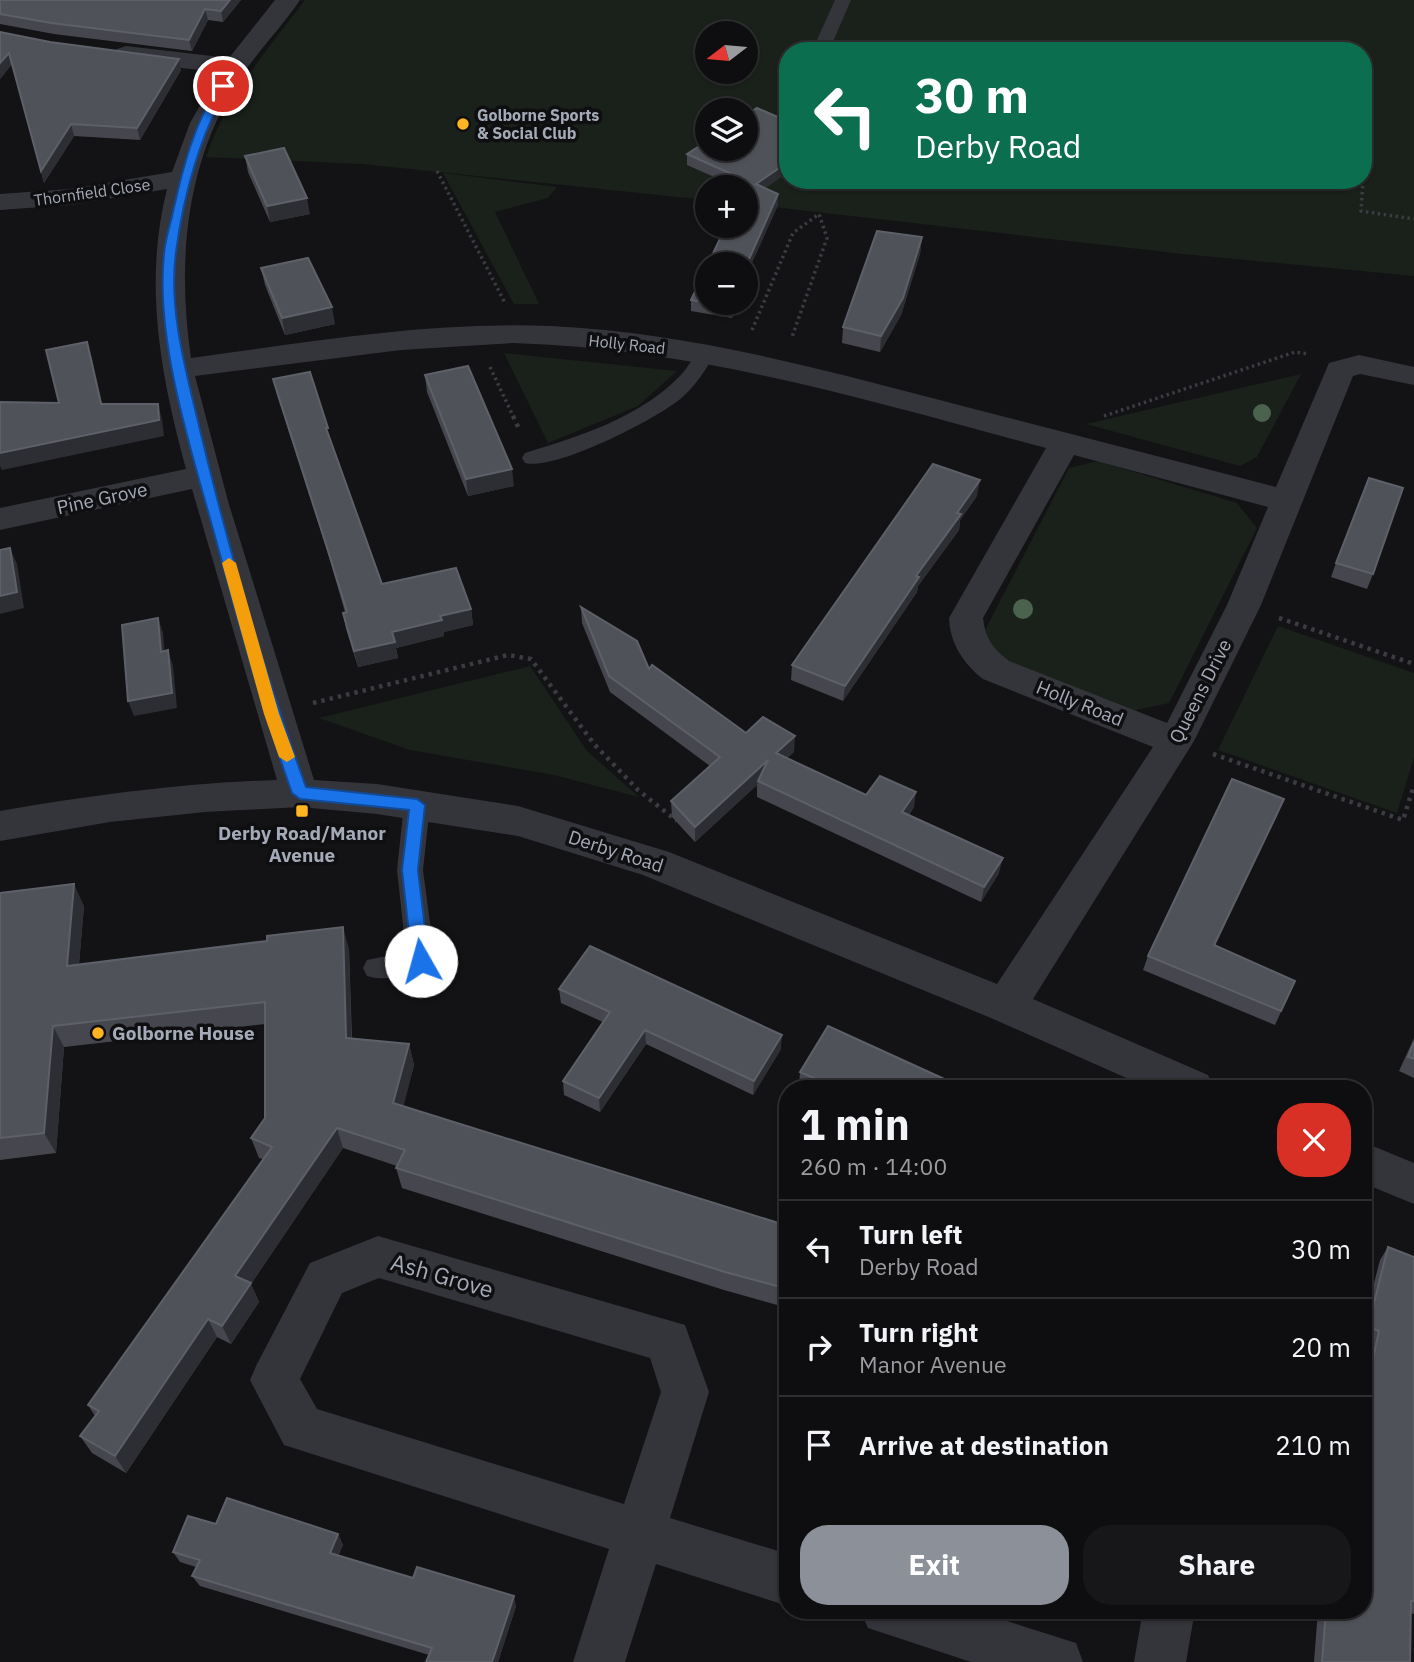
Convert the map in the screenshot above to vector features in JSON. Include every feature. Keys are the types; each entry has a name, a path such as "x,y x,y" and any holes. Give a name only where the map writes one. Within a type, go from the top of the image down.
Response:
{"street":[{"path":"288,0 236,66 210,107 184,178 170,253 170,314 179,369 205,476 272,714 300,793"},
{"path":"104,51 236,66"},
{"name":"Thornfield Close","path":"0,202 70,197 184,178"},
{"name":"Holly Road","path":"179,369 366,344 475,335 522,335 706,353 781,368 1286,501"},
{"path":"1359,364 1414,376"},
{"name":"Queens Drive","path":"1006,1006 1176,741 1244,606 1340,370 1359,364"},
{"name":"Holly Road","path":"1066,442 966,618 966,630 980,658 996,670 1176,741"},
{"name":"Pine Grove","path":"0,519 205,476"},
{"name":"Derby Road","path":"0,826 110,807 205,797 300,793 417,805 518,821 655,863 1006,1006 1175,1080"},
{"path":"1372,1166 1414,1184"},
{"name":"Ash Grove","path":"640,1536 684,1392 668,1341 378,1257 326,1278 274,1380 301,1428 640,1536 779,1577"},
{"path":"599,1662 640,1536"},
{"path":"916,1619 1058,1662"},
{"path":"1160,1662 1167,1619"}],"lane":[{"path":"824,42 843,0"},
{"path":"533,458 579,444 640,416 688,380 706,353"},
{"path":"377,968 421,961 410,870 417,805"}],"path":[{"path":"438,171 522,335"},
{"path":"1362,189 1361,211 1414,219"},
{"path":"739,359 793,233 819,214 827,239 781,368"},
{"path":"475,335 533,458"},
{"path":"1066,442 1074,426 1295,352 1359,364"},
{"path":"1244,606 1414,664"},
{"path":"272,714 508,655 531,659 594,744 638,790 685,827 655,863"},
{"path":"1176,741 1403,820 1414,786"}],"shaded area":[{"name":"Golborne Sports & Social Club","path":"305,0 1414,0 1414,276 1183,254 758,205 758,175 695,175 695,199 362,164 206,157 214,135 236,94"},
{"path":"443,173 557,187 548,198 495,212 539,304 514,304"},
{"path":"504,353 677,371 638,406 548,443"},
{"path":"1301,374 1257,457 1240,466 1086,424"},
{"path":"1098,461 1237,503 1257,528 1169,703 1131,711 999,660 984,632 1069,468"},
{"path":"1278,626 1414,673 1414,758 1397,813 1218,750"},
{"path":"530,666 587,751 639,797 554,775 410,750 319,718"}],"building":[{"path":"0,0 230,0 221,11 205,9 189,40 0,14"},
{"path":"0,32 50,42 179,59 137,128 71,124 41,171 9,53 0,63"},
{"path":"758,108 779,118 779,168 758,183 758,175 734,175 703,161 758,161"},
{"path":"284,148 307,198 267,206 245,156"},
{"path":"695,149 695,158 687,154"},
{"path":"758,185 778,194 752,252 714,252 720,238 758,238"},
{"path":"877,231 922,237 903,298 881,336 843,327"},
{"path":"308,258 332,307 282,318 261,268"},
{"path":"87,342 101,404 158,404 159,420 0,453 0,402 59,403 46,350"},
{"path":"468,366 512,469 466,479 425,375"},
{"path":"310,372 326,428 382,584 456,568 471,609 440,616 442,620 392,632 395,642 354,651 343,613 347,612 273,379"},
{"path":"933,464 980,480 957,513 961,514 916,576 919,577 845,686 792,665"},
{"path":"1369,478 1403,488 1373,574 1336,563"},
{"path":"10,548 17,592 0,596 0,550"},
{"path":"581,607 637,641 649,669 652,665 746,733 763,717 795,736 776,753 866,795 880,776 916,792 902,812 1003,858 984,887 758,781 768,760 695,827 671,801 720,757 609,676"},
{"path":"158,618 161,652 168,650 172,693 128,701 122,625"},
{"path":"1232,779 1284,799 1214,945 1295,981 1281,1011 1148,956"},
{"path":"74,884 67,966 267,941 267,936 343,927 346,1038 409,1044 393,1103 779,1223 779,1287 396,1168 405,1150 337,1128 235,1276 251,1283 222,1326 208,1319 115,1456 80,1436 99,1411 88,1405 272,1147 251,1138 265,1118 265,1002 53,1026 44,1133 0,1138 0,893"},
{"path":"590,946 782,1035 754,1081 645,1030 599,1098 563,1081 610,1012 559,989"},
{"path":"828,1026 946,1080 818,1080 800,1072"},
{"path":"1414,1042 1414,1059 1408,1057"},
{"path":"1388,1247 1414,1257 1414,1601 1411,1601 1410,1662 1322,1662 1325,1619 1372,1619 1372,1363 1379,1331 1372,1328 1372,1311"},
{"path":"227,1498 338,1534 330,1553 413,1578 417,1567 514,1596 492,1662 426,1662 432,1648 192,1576 200,1560 173,1552 188,1516 216,1524"}],"slow traffic":[{"path":"229,563 287,757"}],"place":[{"name":"Golborne Sports & Social Club","path":"463,124"},
{"name":"Derby Road/Manor Avenue","path":"302,811"},
{"name":"Golborne House","path":"98,1033"}],"route":[{"path":"223,86 210,107 195,143 184,178 170,253 170,314 179,369 205,476 272,714 300,793 417,805 410,870 421,961"}]}
